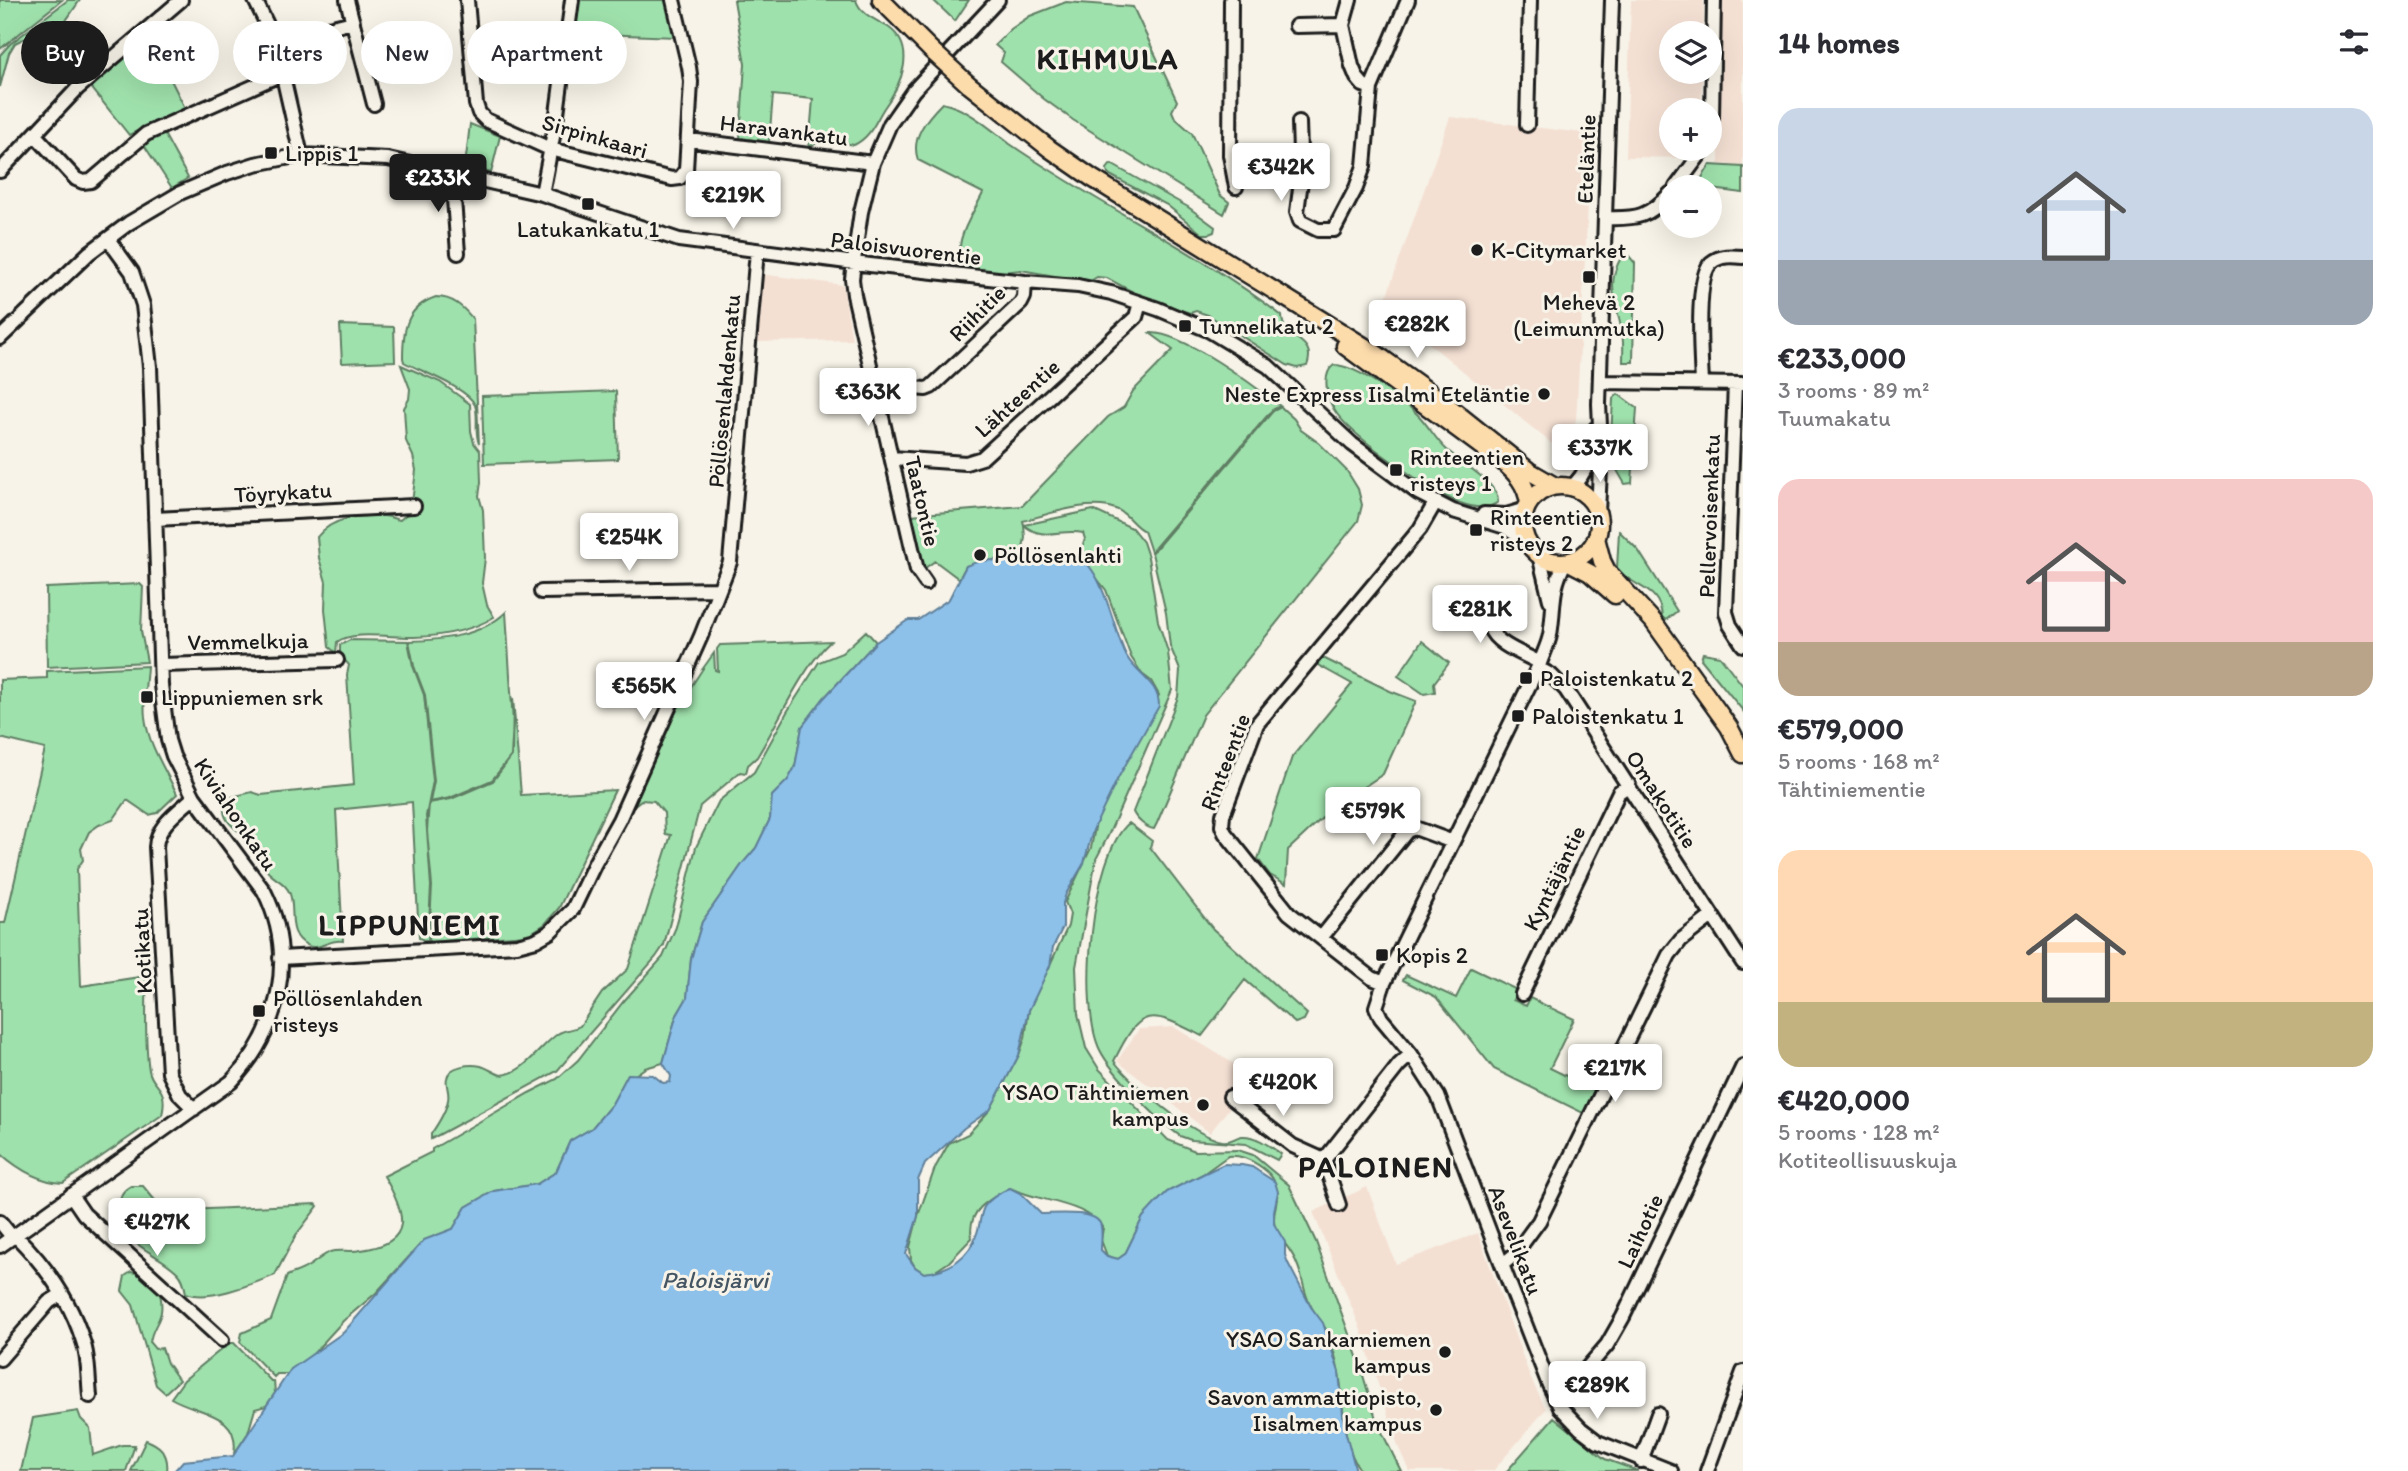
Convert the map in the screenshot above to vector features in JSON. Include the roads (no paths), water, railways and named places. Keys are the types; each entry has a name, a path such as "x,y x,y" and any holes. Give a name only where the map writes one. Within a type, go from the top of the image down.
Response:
{"main road":[{"path":"881,0 968,84 1082,171 1375,354 1438,399 1529,471 1555,486 1571,487 1587,496 1598,513 1599,527 1596,538 1584,554 1567,562"},
{"path":"1255,281 1270,295 1359,356 1502,462 1521,480 1527,492 1523,528 1527,542 1548,560 1567,562 1602,582 1637,617 1722,732 1743,755"},
{"path":"1527,506 1541,492 1555,486"},
{"path":"1596,538 1607,571 1653,621 1729,727 1743,755"}],"street":[{"path":"0,171 77,89 181,0"},
{"path":"255,0 265,21"},
{"path":"347,0 374,104"},
{"name":"Sirpinkaari","path":"467,0 476,104 479,113 486,120 550,149 672,179 684,175 689,140 689,67 673,0"},
{"path":"542,194 572,0"},
{"name":"Taatontie","path":"926,583 917,570 874,385 854,295 853,263 861,212 873,163 890,124 914,91 998,0"},
{"path":"1231,0 1230,155 1236,187"},
{"path":"1350,0 1343,25 1352,66 1363,85 1371,88"},
{"path":"1299,122 1301,181 1297,212 1300,221 1318,230 1335,230 1364,166 1371,88 1408,0"},
{"path":"1527,125 1530,0"},
{"name":"Eteläntie","path":"1598,513 1612,0"},
{"path":"1712,98 1714,0"},
{"path":"347,23 353,22"},
{"path":"1296,26 1343,25"},
{"path":"35,135 76,179 91,181 146,134 261,84"},
{"path":"286,84 302,155"},
{"name":"Haravankatu","path":"689,140 873,163"},
{"name":"Paloisvuorentie","path":"0,338 89,253 153,207 203,183 255,164 302,155 388,159 542,194 679,240 853,263 1078,286 1111,293 1210,331 1268,366 1360,451 1404,485 1435,503 1505,527 1527,542"},
{"path":"452,172 458,253"},
{"path":"1606,218 1636,218 1659,205"},
{"name":"Kiviahonkatu","path":"0,1246 231,1082 264,1039 277,1001 280,980 278,926 264,891 194,797 167,740 163,720 150,367 143,305 132,272 108,239"},
{"name":"Pöllösenlahdenkatu","path":"280,958 516,945 536,940 550,932 573,909 619,820 701,636 730,562 757,251"},
{"path":"1702,383 1701,290 1704,273 1718,258 1743,257"},
{"name":"Riihitie","path":"874,385 926,389 931,387 1021,303 1025,282"},
{"name":"Lähteentie","path":"892,458 966,463 982,458 1136,317 1140,303"},
{"path":"1600,382 1739,384"},
{"name":"Pellervoisenkatu","path":"1739,384 1726,612 1730,625 1743,645"},
{"name":"Eteläntie","path":"1571,487 1583,475 1587,464 1599,404"},
{"name":"Rinteentie","path":"1384,983 1372,978 1289,913 1225,833 1222,826 1223,815 1257,724 1420,529 1435,503"},
{"name":"Töyrykatu","path":"155,519 414,506"},
{"name":"Paloisvuorentie","path":"1473,516 1506,515 1527,506"},
{"path":"1539,555 1551,604"},
{"path":"1384,983 1539,665 1550,635 1555,583 1567,562"},
{"path":"541,592 718,589"},
{"name":"Omakotitie","path":"1502,592 1490,628 1492,633 1539,665 1566,690 1743,963"},
{"name":"Vemmelkuja","path":"161,665 337,660"},
{"name":"Kyntäjäntie","path":"1522,994 1619,792 1629,785"},
{"name":"Kotikatu","path":"194,797 168,821 157,838 156,847 169,1073 180,1095 194,1109"},
{"path":"1321,938 1407,831 1415,828 1453,842"},
{"path":"1502,1265 1527,1238 1549,1202 1669,955 1681,940 1712,916"},
{"name":"Asevelikatu","path":"1384,983 1376,1007 1381,1018 1434,1088 1556,1400 1563,1411 1592,1438 1609,1448 1671,1471"},
{"path":"1324,1160 1399,1065 1411,1055"},
{"name":"Laihotie","path":"1556,1400 1566,1393 1615,1333 1743,1066"},
{"path":"1230,1097 1293,1146 1324,1160 1339,1205"},
{"path":"71,1195 84,1213 222,1340"},
{"path":"0,1222 62,1294 72,1311 85,1344 90,1396"},
{"path":"0,1359 49,1302 62,1294"},
{"path":"1707,1471 1743,1372"},
{"path":"1641,1461 1658,1414"}],"water":[{"name":"Paloisjärvi","path":"1063,551 1077,555 1097,578 1127,657 1152,685 1159,706 1118,778 1093,830 1084,863 1066,894 1063,903 1063,927 1053,947 1050,966 1029,1010 1019,1055 990,1110 964,1128 925,1164 918,1180 918,1216 906,1254 915,1267 924,1273 933,1272 957,1261 974,1242 984,1207 992,1198 1010,1188 1020,1193 1041,1214 1073,1214 1096,1219 1101,1229 1101,1250 1107,1256 1118,1259 1125,1254 1143,1217 1167,1192 1224,1164 1252,1167 1275,1182 1278,1192 1274,1224 1285,1242 1288,1263 1311,1307 1323,1323 1339,1372 1344,1426 1356,1471 174,1471 183,1461 233,1456 291,1369 344,1332 424,1240 453,1229 466,1207 494,1191 537,1184 556,1172 570,1141 592,1128 612,1104 628,1074 653,1075 663,1083 670,1082 671,1076 663,1063 676,1017 687,998 691,959 702,922 756,848 770,819 772,796 788,780 795,767 802,727 824,698 876,642 908,620 918,620 949,599 966,566 986,560 1039,564"}],"place":[{"name":"Lippis 1","path":"271,153"},
{"name":"Latukankatu 1","path":"588,204"},
{"name":"K-Citymarket","path":"1477,250"},
{"name":"Mehevä 2 (Leimunmutka)","path":"1589,277"},
{"name":"Tunnelikatu 2","path":"1185,326"},
{"name":"Neste Express Iisalmi Eteläntie","path":"1544,394"},
{"name":"Rinteentien risteys 1","path":"1396,470"},
{"name":"Rinteentien risteys 2","path":"1476,530"},
{"name":"Pöllösenlahti","path":"980,555"},
{"name":"Paloistenkatu 2","path":"1526,678"},
{"name":"Lippuniemen srk","path":"147,697"},
{"name":"Paloistenkatu 1","path":"1518,716"},
{"name":"Kopis 2","path":"1382,955"},
{"name":"Pöllösenlahden risteys","path":"259,1011"},
{"name":"YSAO Tähtiniemen kampus","path":"1203,1105"},
{"name":"YSAO Sankarniemen kampus","path":"1445,1352"},
{"name":"Savon ammattiopisto, Iisalmen kampus","path":"1436,1410"}],"district":[{"name":"KIHMULA","path":"1108,59"},
{"name":"LIPPUNIEMI","path":"410,925"},
{"name":"PALOINEN","path":"1376,1167"}]}
